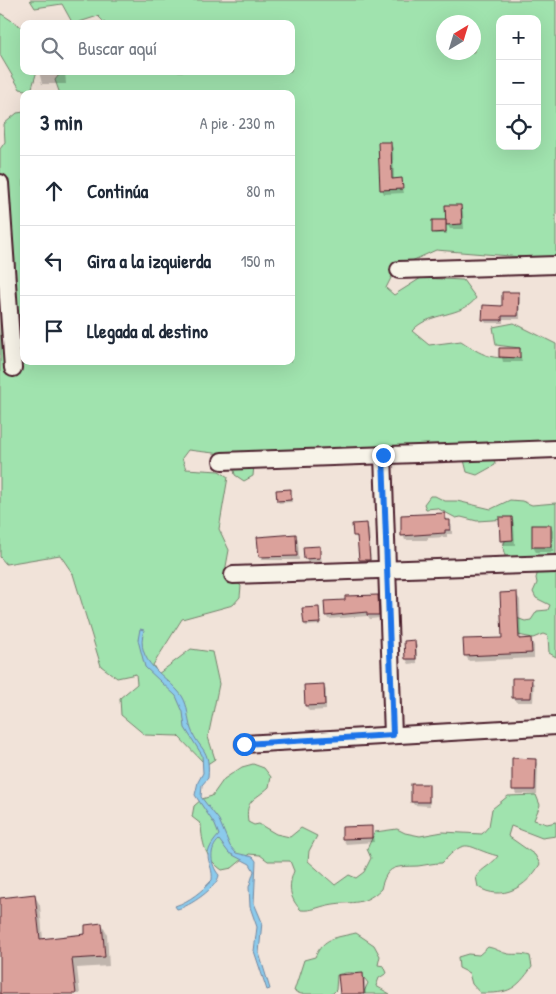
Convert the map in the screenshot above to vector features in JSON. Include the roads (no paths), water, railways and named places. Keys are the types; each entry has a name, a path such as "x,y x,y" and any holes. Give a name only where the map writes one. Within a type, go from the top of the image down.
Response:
{"street":[{"path":"0,183 2,260 13,368"},
{"path":"399,270 556,265"},
{"path":"222,461 556,449"},
{"path":"383,455 393,735"},
{"path":"233,575 556,564"},
{"path":"244,744 556,726"}],"water":[{"path":"140,629 144,630 143,651 147,660 182,696 186,704 191,729 208,760 208,778 202,785 201,797 219,820 230,846 236,853 253,857 256,861 254,903 262,922 259,953 270,989 267,990 254,951 257,927 250,907 249,887 254,871 250,864 229,853 219,840 212,852 212,862 219,875 214,885 195,901 177,909 175,906 195,895 212,880 208,854 209,849 219,835 215,825 195,795 198,782 203,773 202,755 185,728 183,712 176,696 145,667 138,640"}]}
